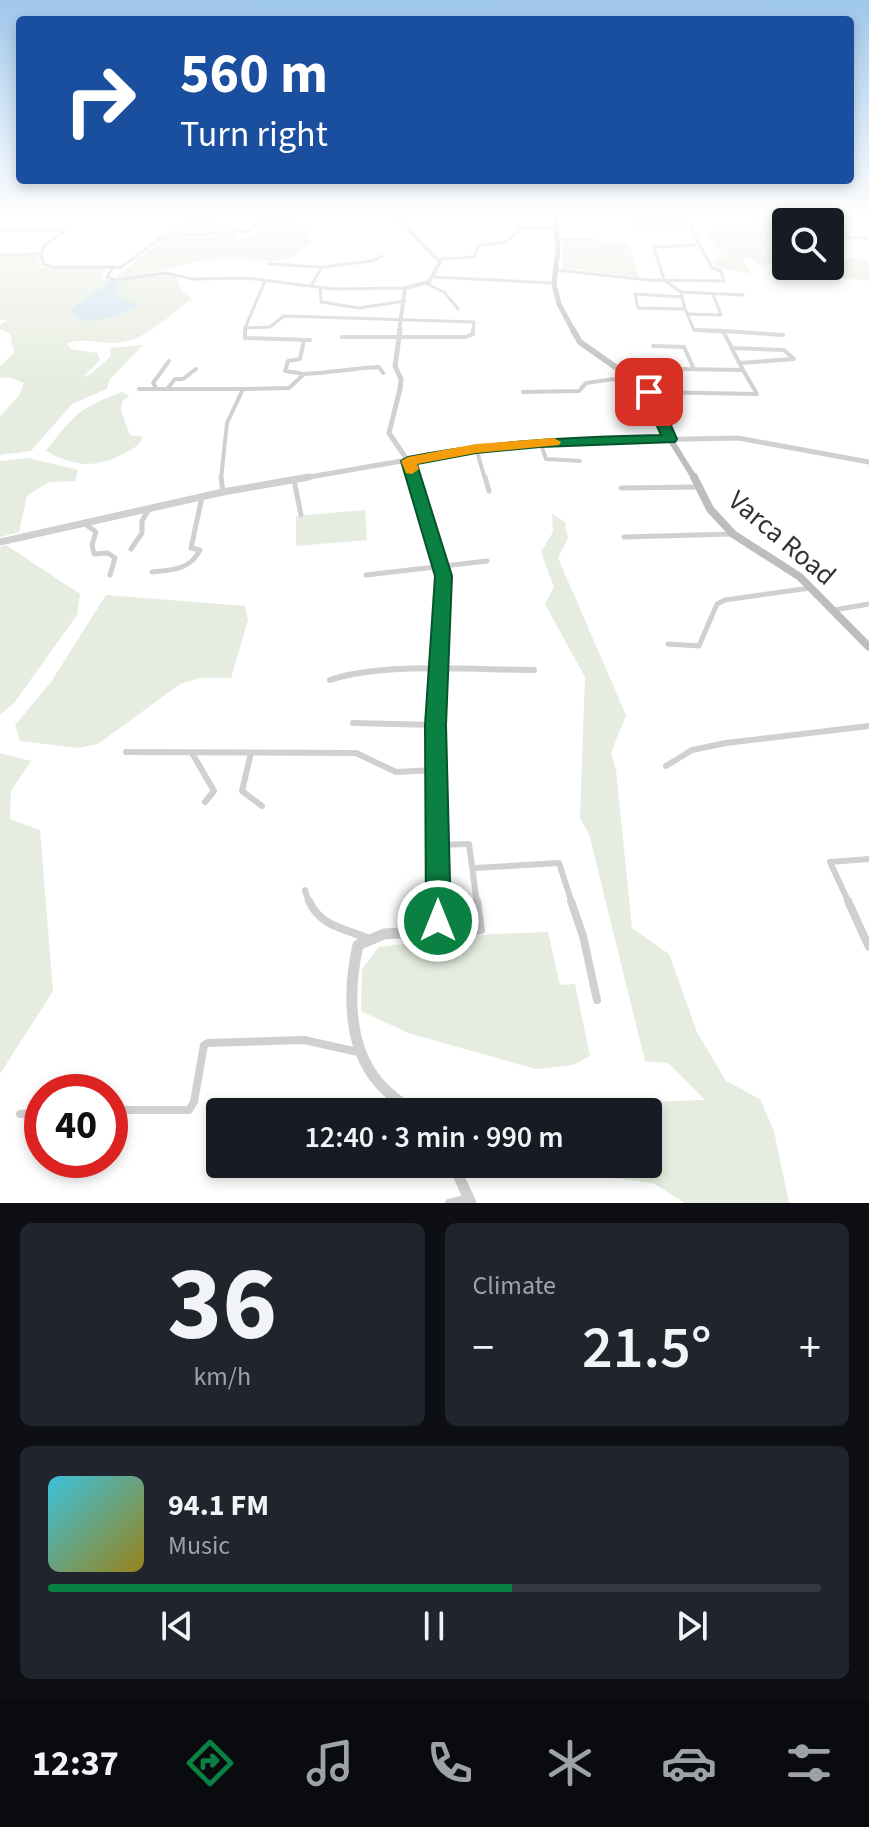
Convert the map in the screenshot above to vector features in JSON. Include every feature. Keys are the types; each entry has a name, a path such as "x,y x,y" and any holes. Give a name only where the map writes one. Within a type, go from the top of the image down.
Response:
{"main road":[{"name":"Varca Road","path":"556,271 554,283 559,304 580,342 620,368 649,392 670,439 710,509 733,534 800,577 869,647"}],"street":[{"path":"111,271 107,277 115,280 166,273 193,279 265,281 320,288 405,288 425,283 435,271"},
{"path":"311,286 320,271"},
{"path":"568,271 664,280 724,281 721,271"},
{"path":"661,271 664,280 681,294 694,330 783,335"},
{"path":"433,277 554,283"},
{"path":"265,281 245,328 245,338 310,340"},
{"path":"425,283 444,292 458,309"},
{"path":"320,288 321,302 346,308 405,301"},
{"path":"405,288 395,366 401,379 400,389 389,433 408,461 439,565 444,595 436,725 438,921 433,931"},
{"path":"713,294 721,315 638,308 635,294 713,294 743,295"},
{"path":"245,328 270,327 284,316 474,322 475,329 473,334 466,337 342,337"},
{"path":"649,392 757,394 723,331"},
{"path":"304,340 300,359 288,361 285,371 304,374 351,367 379,367 383,373"},
{"path":"653,346 684,347 694,369"},
{"path":"732,348 784,350 794,359 740,363"},
{"path":"158,389 153,383 169,361"},
{"path":"620,368 743,370"},
{"path":"167,389 175,379 183,379 196,369"},
{"path":"139,389 289,388 304,374"},
{"path":"523,392 573,392 579,391 586,383 632,377"},
{"path":"223,492 218,473 219,458 235,398 243,389"},
{"path":"0,542 223,492 476,448 540,442 738,438 869,462"},
{"path":"540,442 546,459 580,461"},
{"path":"476,448 489,491"},
{"path":"294,480 301,515"},
{"path":"621,488 699,487"},
{"path":"152,572 186,568 199,556 200,550 191,548 202,496"},
{"path":"131,549 142,533 142,521 150,509"},
{"path":"84,524 96,532 92,545 94,554 108,553 115,558 110,575"},
{"path":"624,537 733,534"},
{"path":"366,575 487,561"},
{"path":"668,644 699,646 717,604 725,600 811,588"},
{"path":"833,610 869,604"},
{"path":"330,680 351,673 534,670"},
{"path":"353,723 436,725"},
{"path":"666,766 692,750 726,743 869,726"},
{"path":"126,752 356,753 396,772 436,770"},
{"path":"191,752 214,791 205,802"},
{"path":"251,753 242,791 262,806"},
{"path":"397,1098 377,1080 360,1053 353,1020 352,979 358,945 367,938 384,933 463,933 481,930 475,868 469,844 438,845"},
{"path":"869,859 830,862 869,947"},
{"path":"475,868 559,863 583,936 597,1000"},
{"path":"305,890 311,913 324,924 367,938"},
{"path":"128,1110 189,1110 194,1102 204,1045 208,1043 318,1041 342,1045 360,1053"},
{"path":"20,1114 24,1114"},
{"path":"449,1203 470,1200 460,1178"}],"shaded area":[{"path":"0,271 104,271 102,279 121,280 177,277 181,290 192,299 151,330 132,340 67,343 71,349 97,353 100,360 83,377 111,356 110,348 143,345 110,379 107,389 72,404 31,451 0,455 0,416 19,396 24,383 9,377 0,378 0,366 14,353 10,334 0,329 0,325 8,320 0,320"},
{"path":"123,271 156,271 136,276 116,277"},
{"path":"589,271 637,271 639,277"},
{"path":"844,271 869,271 869,281 844,278"},
{"path":"122,392 129,396 122,401 121,411 130,435 143,437 136,447 109,460 90,464 64,460 46,451 78,414"},
{"path":"28,458 78,470 75,481 49,482 27,496 19,532 0,537 0,461"},
{"path":"365,510 367,540 296,546 296,516"},
{"path":"552,514 565,522 568,538 558,558 626,715 611,753 616,770 632,928 669,954 697,1032 726,1081 760,1099 774,1131 789,1203 685,1203 653,1183 614,1178 662,1178 662,1102 705,1100 668,1063 645,1061 589,834 580,818 585,677 545,604 554,587 541,552 553,532"},
{"path":"6,545 80,594 77,615 14,703 0,715 0,547"},
{"path":"106,595 245,606 248,620 231,678 199,678 180,684 98,744 78,748 20,741 15,725 51,682"},
{"path":"0,753 31,761 11,791 10,819 40,830 53,991 0,1074"},
{"path":"548,932 560,985 575,984 590,1056 573,1065 536,1069 408,1033 361,1011 362,969 379,947 492,934"}],"water":[{"path":"111,281 118,283 114,295 140,306 86,321 71,311 75,306"}],"slow traffic":[{"path":"412,469 408,461 476,448 554,442"}],"route":[{"path":"438,921 436,725 444,576 408,461 476,448 540,442 670,439 649,392"}]}
